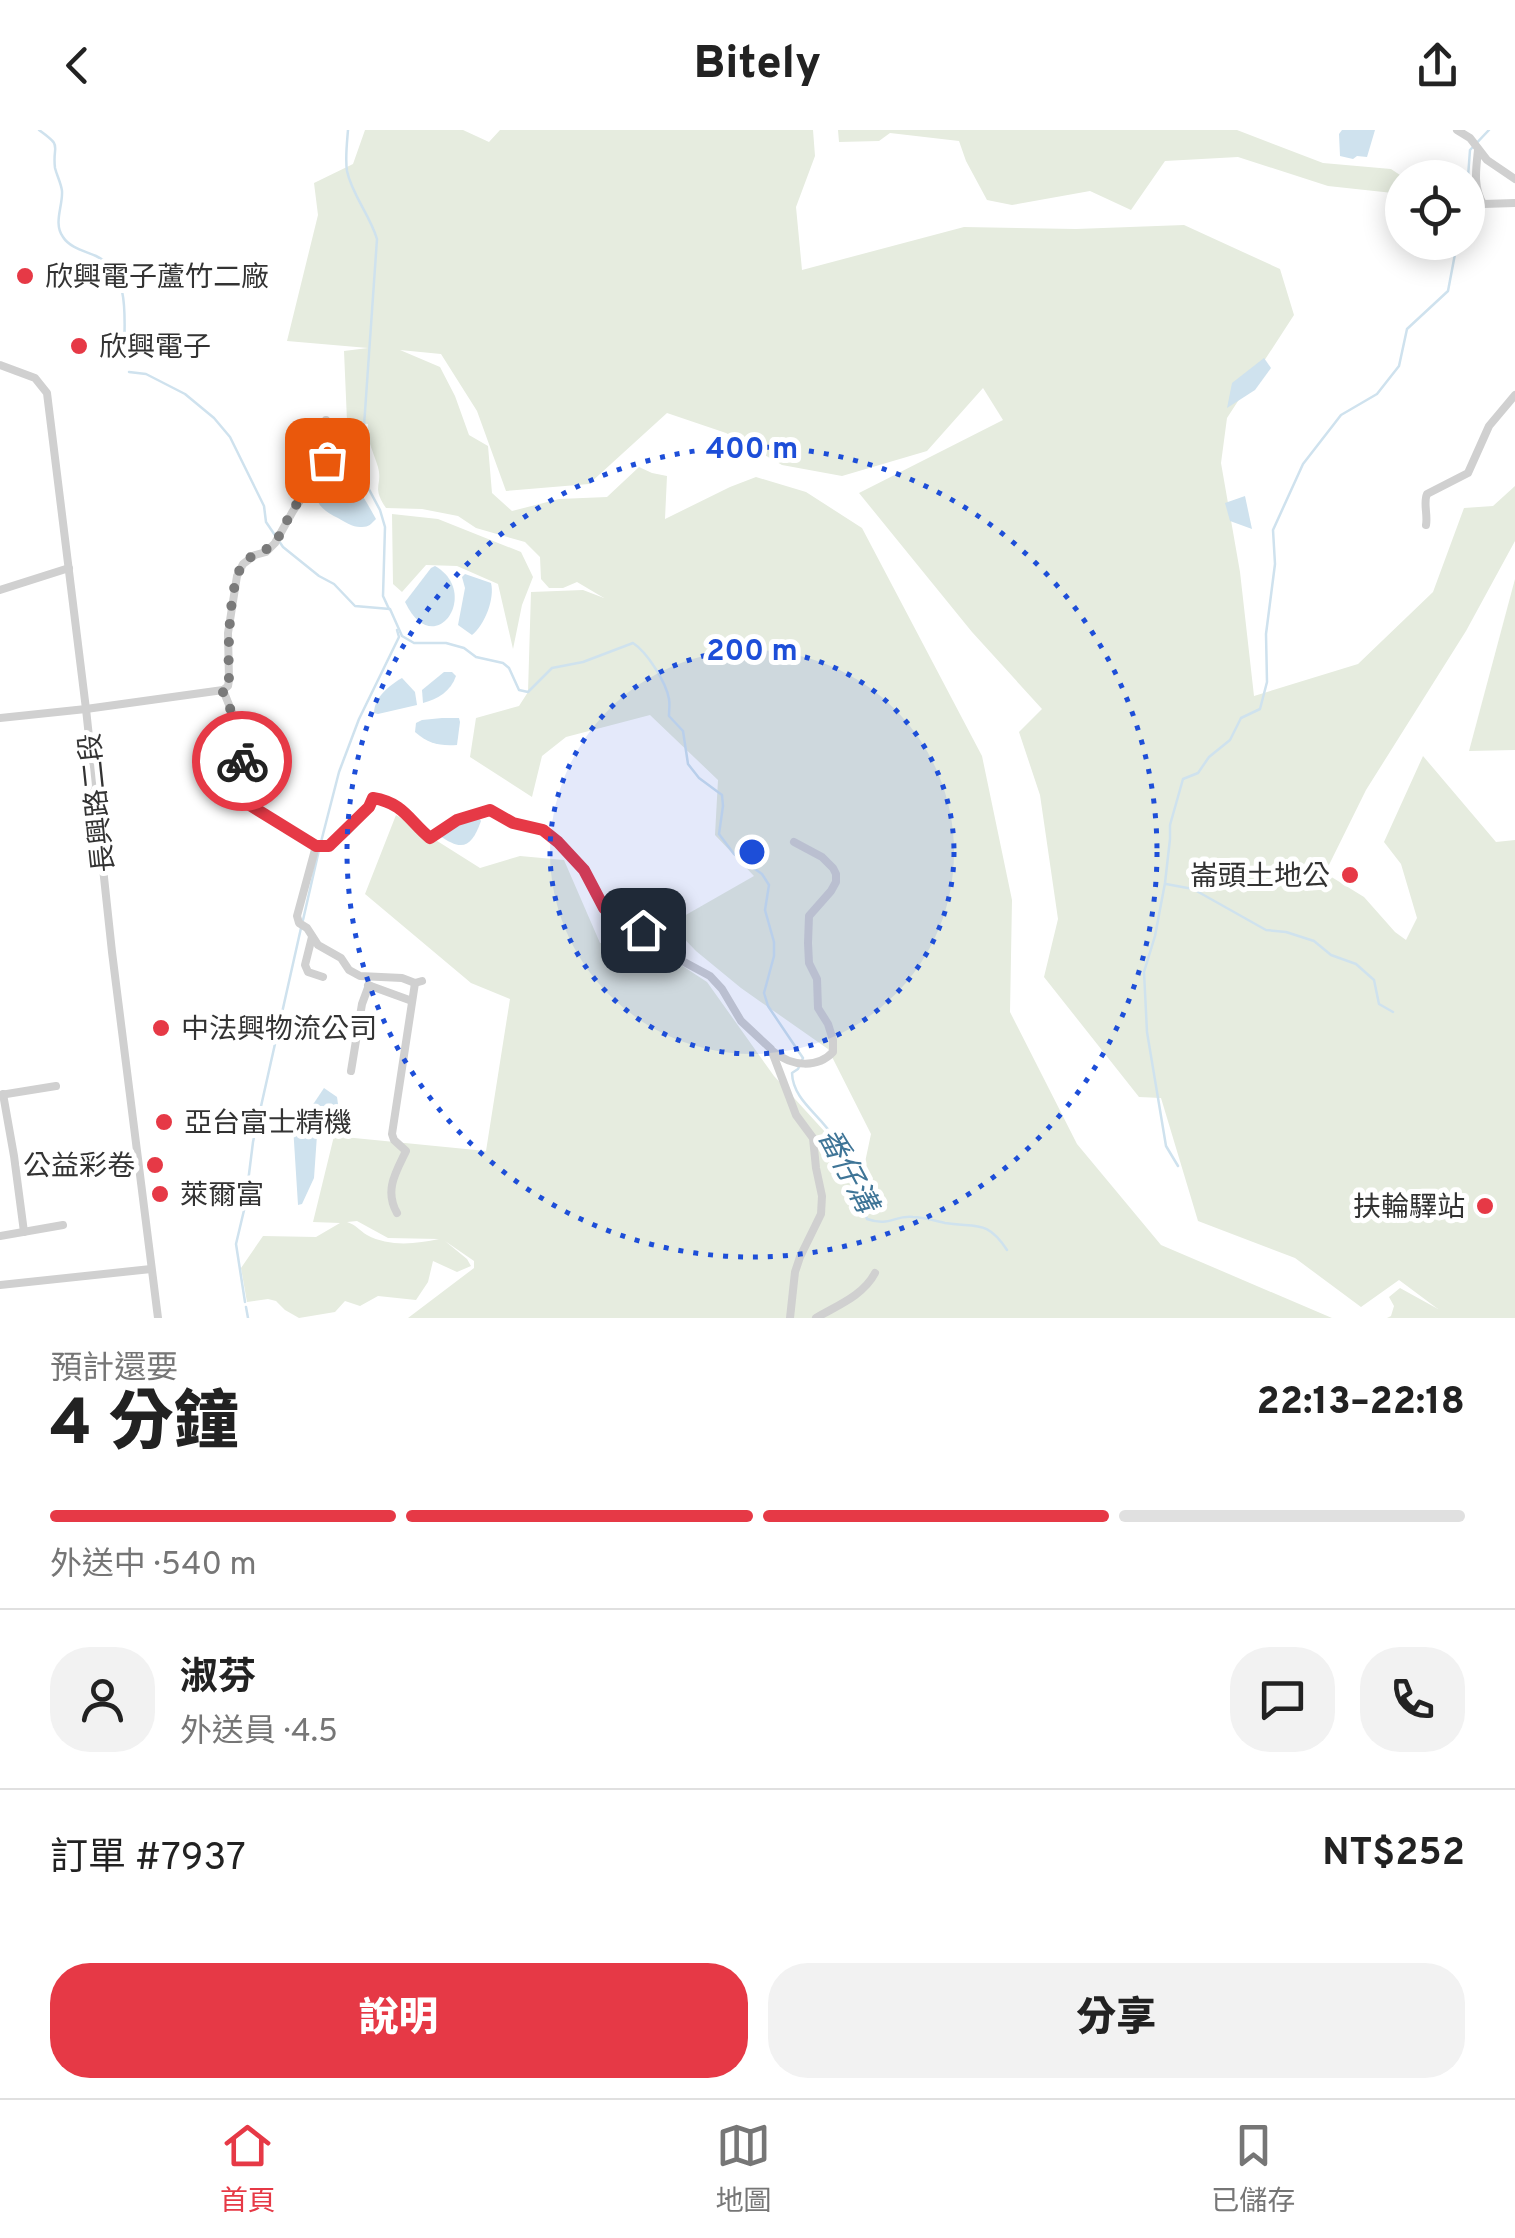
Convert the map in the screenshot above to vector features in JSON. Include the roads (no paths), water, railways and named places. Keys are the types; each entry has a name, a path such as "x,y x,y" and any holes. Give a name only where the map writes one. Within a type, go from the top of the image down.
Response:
{"street":[{"path":"1457,130 1487,160 1515,179"},
{"path":"1475,146 1476,186 1483,204 1515,203"},
{"name":"長興路二段","path":"0,365 35,378 47,392 158,1318"},
{"path":"1426,525 1427,494 1468,472 1489,426 1515,395"},
{"path":"0,718 222,690 228,686 228,633 238,576 243,564 275,543 327,460 326,420"},
{"path":"0,590 68,568"},
{"path":"222,690 238,727 244,798 248,804 316,846 329,846 369,807 373,798 402,810 430,838 457,820 490,810 513,823 543,830 584,870 612,916 643,930 673,956 710,976 741,1021 771,1049 784,1060 807,1064 826,1059 833,1052 828,1024 818,1008 808,942 809,916 832,891 836,874 822,857 794,842"},
{"path":"316,846 297,916 299,923 318,945 341,958 348,970 412,1001"},
{"path":"312,937 305,965 308,972 324,977"},
{"path":"366,981 402,978 418,982 392,1134 406,1150 392,1178 390,1200 397,1212"},
{"path":"350,1071 366,981"},
{"path":"771,1049 796,1115 813,1138 822,1207 795,1272 790,1318"},
{"path":"24,1232 1,1095 56,1086"},
{"path":"0,1236 63,1225"},
{"path":"0,1285 151,1269"},
{"path":"816,1318 845,1302 875,1274"}],"water":[{"path":"1342,130 1375,130 1367,157 1340,156"},
{"path":"1264,358 1271,368 1255,390 1227,408 1232,383"},
{"path":"330,473 346,479 358,490 376,519 371,524 353,526 319,504 319,486"},
{"path":"1245,496 1252,529 1230,521 1225,503"},
{"path":"435,566 448,578 454,605 440,625 429,626 417,619 405,602"},
{"path":"465,574 491,583 492,589 485,618 472,635 458,625"},
{"path":"444,672 456,676 451,686 439,697 423,703 422,690"},
{"path":"402,678 415,692 417,705 374,713 380,697"},
{"path":"459,718 457,745 434,743 415,732 416,723"},
{"path":"478,816 478,830 466,844 454,844 439,835 457,824"},
{"path":"324,1088 337,1097 338,1104 332,1112 312,1106"},
{"path":"293,1126 307,1126 307,1135 317,1135 314,1178 298,1205"}],"waterway":[{"name":"番仔溝","path":"39,130 55,146 55,168 62,191 60,232 70,244 108,264 121,286 124,355"},
{"path":"348,130 347,171 377,239 364,426"},
{"path":"1469,160 1470,150 1489,130"},
{"path":"1178,1166 1166,1146 1147,1032 1144,972 1155,936 1170,825 1183,779 1198,773 1209,757 1230,740 1241,718 1260,709 1267,682 1266,634 1275,564 1273,530 1303,464 1341,415 1377,394 1399,366 1407,329 1448,291 1454,260"},
{"name":"番仔溝","path":"129,372 146,374 185,394 214,418 230,437 264,506 266,522 283,547 334,584 355,606 390,609 402,636 414,643 446,643 464,648 476,657 503,663 519,690 528,692 552,668 583,662 633,643 638,647 664,684 669,716 683,731 688,764 722,795 719,834 734,854 762,874 769,885 765,910 774,956 764,993 768,1006 803,1058 792,1073 797,1092 839,1147 867,1219 881,1222 917,1217 980,1227 993,1233 1007,1250"},
{"path":"362,447 364,480 385,527 383,596 389,609"},
{"path":"321,842 339,772 359,719 399,637 397,630"},
{"path":"303,920 319,850"},
{"path":"1166,884 1193,889 1266,930 1314,941 1331,955 1356,964 1374,980 1379,1004 1393,1012"},
{"path":"245,1302 236,1244 253,1142 301,928"},
{"path":"246,1307 248,1318"}],"place":[{"name":"欣興電子蘆竹二廠","path":"25,276"},
{"name":"欣興電子","path":"79,346"},
{"name":"崙頭土地公","path":"1350,875"},
{"name":"中法興物流公司","path":"161,1028"},
{"name":"亞台富士精機","path":"164,1122"},
{"name":"公益彩卷","path":"155,1165"},
{"name":"萊爾富","path":"160,1194"},
{"name":"扶輪驛站","path":"1485,1206"}]}
